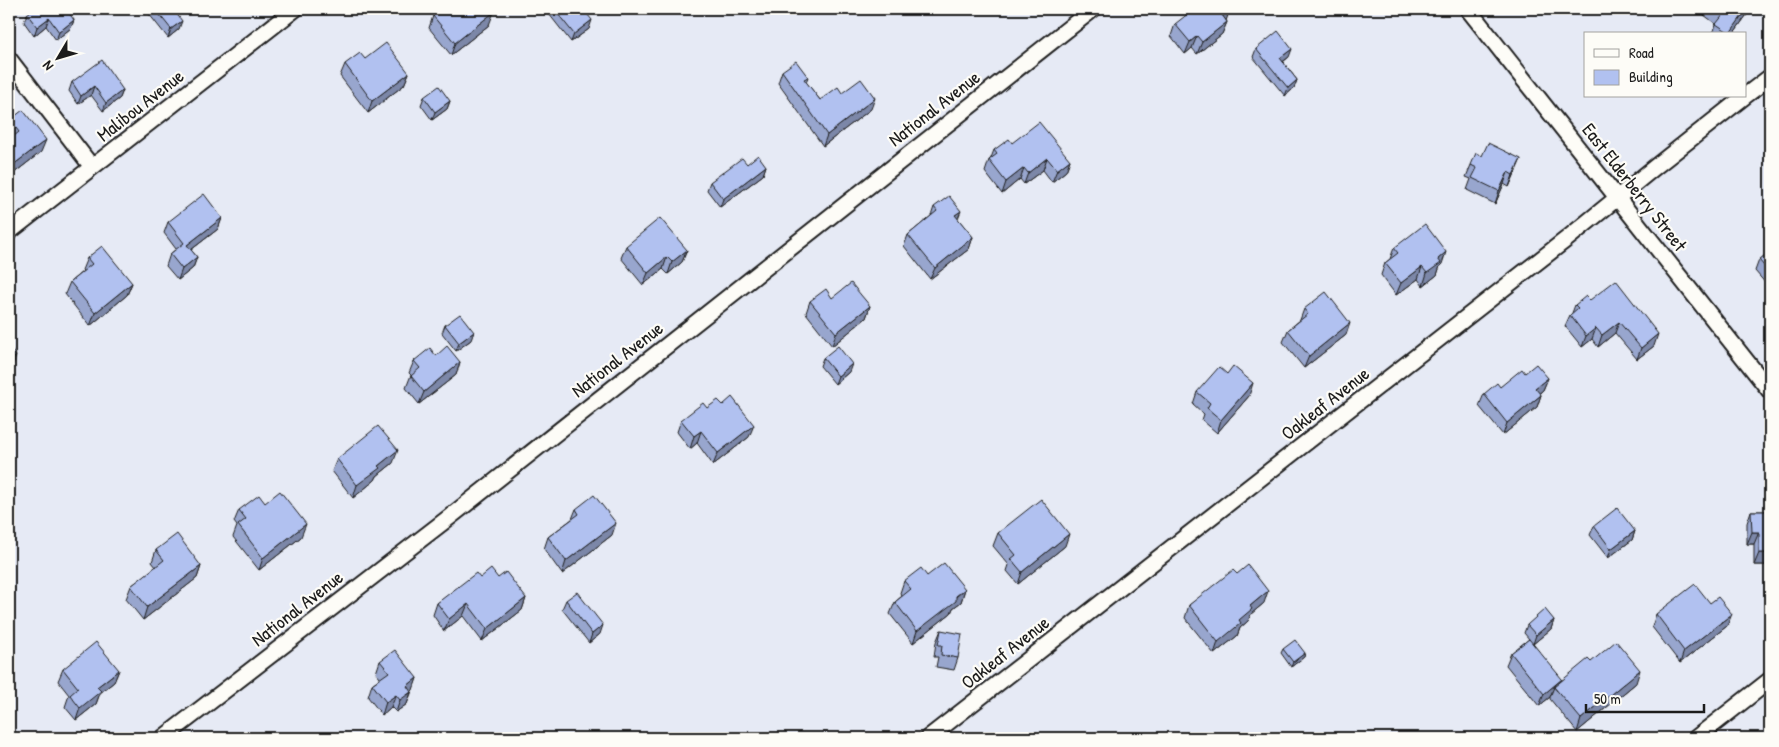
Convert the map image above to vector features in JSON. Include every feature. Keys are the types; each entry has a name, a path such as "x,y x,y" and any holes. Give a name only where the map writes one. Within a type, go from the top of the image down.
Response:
{"street":[{"name":"Malibou Avenue","path":"9,232 295,9"},
{"name":"National Avenue","path":"163,738 451,516 1093,9"},
{"name":"East Elderberry Street","path":"1468,9 1770,391"},
{"path":"9,59 14,77 92,167"},
{"name":"Oakleaf Avenue","path":"1746,95 1770,76"},
{"name":"Oakleaf Avenue","path":"928,738 1618,198 1743,98"},
{"path":"1696,738 1770,680"}],"building":[{"path":"34,9 66,9 74,20 59,32 49,18 37,27 27,14"},
{"path":"155,9 173,9 182,21 171,29"},
{"path":"441,9 491,9 494,12 455,43 433,16"},
{"path":"554,9 583,9 592,20 574,34"},
{"path":"1194,9 1230,9 1222,15 1227,22 1202,42 1197,36 1190,42 1175,24"},
{"path":"1717,9 1747,9 1731,32 1716,24 1724,14"},
{"path":"1278,31 1292,49 1280,58 1297,80 1288,88 1256,49"},
{"path":"386,43 409,73 372,101 345,64 360,53 365,59"},
{"path":"102,60 123,90 106,103 94,86 81,96 72,82"},
{"path":"796,61 808,77 804,79 820,100 838,87 842,93 861,79 875,98 827,135 782,71"},
{"path":"439,86 450,101 435,112 424,97"},
{"path":"23,110 46,140 9,168 9,140 19,132 10,120"},
{"path":"1039,122 1070,160 1057,170 1047,158 1028,173 1024,168 1006,182 989,160 997,154 994,150 1009,139 1012,143"},
{"path":"1488,143 1521,159 1513,175 1508,172 1499,191 1472,178 1477,168 1471,165 1476,153 1482,156"},
{"path":"758,155 766,166 723,199 710,182 742,158 747,164"},
{"path":"204,194 222,218 187,245 197,257 182,269 170,254 184,243 168,222"},
{"path":"949,196 961,211 955,215 973,237 935,268 908,235 937,211 934,207"},
{"path":"660,218 687,250 672,262 667,257 648,273 626,246"},
{"path":"1425,224 1446,252 1438,259 1441,263 1427,273 1422,267 1401,283 1385,263 1398,253 1394,248"},
{"path":"102,246 132,283 95,313 70,282 92,264 87,258"},
{"path":"1770,251 1770,273 1759,260"},
{"path":"1616,280 1658,334 1641,348 1619,322 1602,335 1596,328 1586,336 1570,315 1578,308 1575,305 1586,296 1590,300"},
{"path":"851,283 870,306 836,333 810,301 826,289 832,298"},
{"path":"1326,292 1350,323 1309,356 1288,330 1308,314 1304,309"},
{"path":"460,314 474,332 459,343 445,325"},
{"path":"447,346 460,362 424,392 411,376 420,368 414,361 430,348 436,356"},
{"path":"838,346 852,364 838,376 823,358"},
{"path":"9,347 16,356 9,363"},
{"path":"1536,364 1548,378 1535,388 1541,395 1507,423 1484,394 1497,383 1500,387 1522,369 1525,373"},
{"path":"1233,366 1253,383 1221,420 1207,408 1210,403 1197,392 1219,367 1227,374"},
{"path":"732,397 754,425 718,453 701,431 694,436 681,420 703,403 707,408 718,400 723,405"},
{"path":"378,426 398,450 378,466 380,468 357,485 337,459"},
{"path":"280,491 306,524 263,558 238,525 246,519 239,510 259,495 265,503"},
{"path":"594,495 616,523 566,561 548,537 579,514 576,509"},
{"path":"1041,499 1069,534 1022,572 1011,559 1016,555 998,533"},
{"path":"1617,508 1635,531 1611,549 1594,526"},
{"path":"1751,511 1770,511 1770,553 1759,553 1759,532 1752,532"},
{"path":"177,534 201,566 147,607 131,586 164,560 156,550"},
{"path":"944,563 965,589 956,596 956,601 917,631 895,602 911,589 904,581 921,568 927,576"},
{"path":"1248,565 1268,591 1250,606 1252,609 1239,620 1241,623 1218,642 1189,605 1233,570 1237,574"},
{"path":"491,569 498,578 506,572 526,598 487,629 468,604 449,619 437,603 476,573 480,578"},
{"path":"1695,584 1710,603 1718,597 1732,614 1684,651 1656,614"},
{"path":"577,592 603,625 592,634 566,600"},
{"path":"1545,609 1554,620 1536,635 1527,625"},
{"path":"941,630 962,634 958,658 941,655 942,645 938,645"},
{"path":"1529,639 1562,679 1544,694 1511,653"},
{"path":"1295,640 1305,653 1293,662 1283,649"},
{"path":"1616,641 1640,670 1581,719 1554,687 1588,659 1591,662"},
{"path":"96,642 119,670 97,687 101,691 80,708 70,695 78,688 63,669"},
{"path":"395,650 417,678 407,686 411,692 400,700 396,695 386,702 372,684 389,672 380,661"}]}
